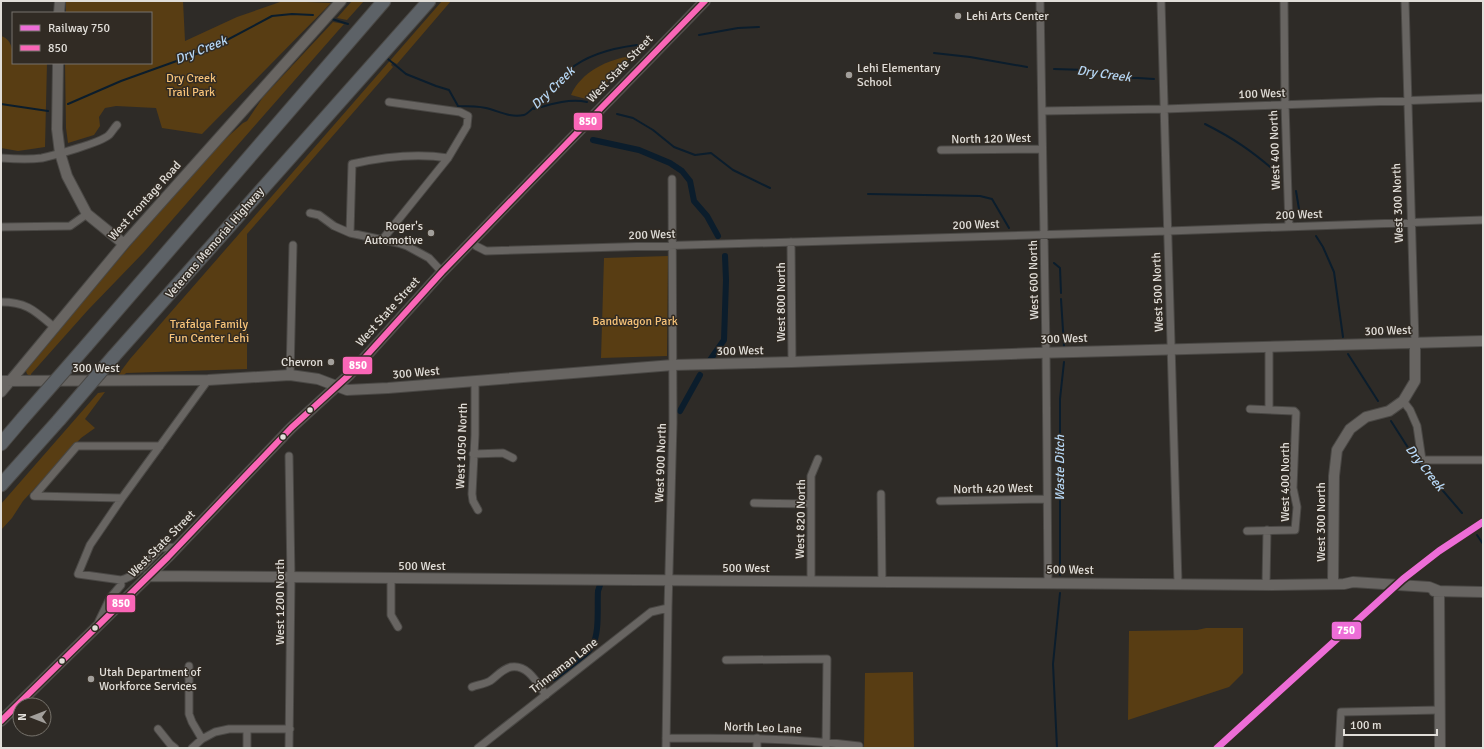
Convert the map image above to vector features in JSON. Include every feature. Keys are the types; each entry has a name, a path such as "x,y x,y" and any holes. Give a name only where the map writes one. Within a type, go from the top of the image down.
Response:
{"highway":[{"path":"1,444 384,1"},
{"name":"Veterans Memorial Highway","path":"1,486 114,356 429,1"}],"street":[{"path":"59,12 60,1"},
{"name":"West Frontage Road","path":"1,392 6,381 124,244 341,1"},
{"name":"West State Street","path":"1,721 178,547 291,428 338,386 442,272 704,1"},
{"name":"West 600 North","path":"1040,1 1048,583"},
{"name":"West 500 North","path":"1161,1 1178,583"},
{"name":"West 400 North","path":"1284,1 1285,104 1289,227"},
{"name":"West 300 North","path":"1333,584 1334,476 1338,450 1350,429 1366,417 1389,411 1404,401 1415,381 1405,1"},
{"path":"58,64 57,130 60,153 67,176 87,214 124,244"},
{"name":"100 West","path":"1042,111 1164,109 1483,98"},
{"path":"382,240 448,158 467,126 468,116 460,112 389,102"},
{"path":"1,158 42,158 60,153 98,142 109,135 117,125"},
{"name":"North 120 West","path":"940,150 1042,149"},
{"path":"350,233 352,164 387,157 432,156 448,158"},
{"name":"West 900 North","path":"666,748 668,580 673,423 672,179"},
{"path":"310,213 319,215 334,226 350,233 403,244 429,258 442,272"},
{"path":"1,227 70,226 87,214"},
{"name":"200 West","path":"472,242 476,246 486,251 1168,231 1483,220"},
{"name":"West 800 North","path":"792,242 792,362"},
{"path":"290,375 293,245"},
{"path":"1,302 15,303 28,307 54,327"},
{"name":"300 West","path":"6,381 208,380 290,375 318,379 347,390 673,365 1046,352 1483,341"},
{"path":"1250,410 1269,410 1269,347"},
{"path":"178,547 161,548 137,571 126,579 121,580 78,574 90,545 122,498 208,380"},
{"name":"West 1050 North","path":"475,381 475,435 472,494 473,501 478,510"},
{"path":"1404,401 1417,426 1422,460 1483,460"},
{"name":"West 400 North","path":"1267,530 1295,530 1297,507 1294,488 1296,413 1294,411 1269,410"},
{"path":"122,498 34,496 77,446 160,446"},
{"path":"473,454 503,453 513,458"},
{"name":"West 1200 North","path":"289,456 291,578 290,748"},
{"name":"West 820 North","path":"811,581 811,476 818,459"},
{"path":"881,494 882,582"},
{"name":"North 420 West","path":"940,501 1047,499"},
{"path":"754,503 811,504"},
{"path":"1247,531 1267,530 1266,584"},
{"name":"500 West","path":"148,576 1344,584 1428,591 1483,592"},
{"path":"391,578 391,615 398,627"},
{"path":"97,628 110,598 121,586 121,580"},
{"path":"1439,591 1440,748"},
{"name":"Trinnaman Lane","path":"478,748 651,612 668,608"},
{"path":"726,660 827,659 826,745"},
{"path":"189,666 189,714 202,739"},
{"path":"472,687 488,682 510,667 520,668 534,678 546,695"},
{"path":"1340,748 1341,712 1440,710"},
{"path":"158,729 175,748"},
{"path":"192,748 202,739 215,732 229,729 290,729"},
{"path":"247,730 247,748"},
{"name":"North Leo Lane","path":"666,738 756,738 826,745 859,746"},
{"path":"756,738 757,748"}],"green space":[{"name":"Dry Creek Trail Park","path":"66,1 183,1 185,41 237,17 283,1 331,3 202,134 162,128 156,108 116,106 105,108 99,117 100,126 94,135 68,143 66,128 65,64 152,64 152,12 66,12"},
{"path":"352,1 364,1 347,20 337,18"},
{"name":"Trafalga Family Fun Center Lehi","path":"442,1 451,1 397,64 393,62 391,65 393,67 247,234 247,369 126,373 124,375 118,375 130,359"},
{"path":"333,22 344,24 144,252 88,310 31,374 31,377 27,374 25,368 212,151 247,121 263,97"},
{"path":"1,36 8,40 12,47 12,64 47,64 45,147 18,151 1,148"},
{"path":"632,56 590,100 571,95 581,80 588,73 614,60"},
{"name":"Bandwagon Park","path":"668,256 667,356 601,358 604,258"},
{"path":"105,392 85,419 95,428 81,438 23,501 12,518 1,530 1,504 98,393"},
{"path":"1206,628 1243,628 1243,673 1229,687 1128,720 1129,631 1197,630"},
{"path":"913,672 914,748 864,748 865,673"}],"waterway":[{"name":"Dry Creek","path":"68,104 121,81 210,49 272,16 292,14 313,15"},
{"name":"Dry Creek","path":"332,19 348,24"},
{"name":"Dry Creek","path":"699,35 738,28 759,27"},
{"name":"Dry Creek","path":"388,59 406,74 449,90 458,106 483,107 509,115 519,116 524,115 533,109 576,64 601,53 637,45"},
{"name":"Dry Creek","path":"934,53 970,57 1027,67"},
{"name":"Dry Creek","path":"1054,69 1087,70 1114,78 1154,79"},
{"name":"Waste Ditch","path":"534,109 567,101 587,102"},
{"name":"Dry Creek","path":"1,104 48,111"},
{"name":"Waste Ditch","path":"617,114 633,118 653,130 674,147 695,155 711,153 733,170 770,188"},
{"name":"Dry Creek","path":"1205,124 1242,145 1276,172"},
{"path":"593,140 639,150 670,163 682,171 690,181 694,201 707,216 718,236"},
{"name":"Dry Creek","path":"1296,191 1300,215"},
{"name":"Waste Ditch","path":"868,194 980,196 992,199 1009,228"},
{"name":"Dry Creek","path":"1316,236 1323,247 1334,272 1343,337"},
{"path":"710,360 724,340 726,280 725,256"},
{"name":"Waste Ditch","path":"1054,263 1060,268 1061,293"},
{"name":"Waste Ditch","path":"1061,299 1064,346"},
{"name":"Dry Creek","path":"1348,354 1378,401"},
{"name":"Waste Ditch","path":"1060,575 1060,399 1064,362"},
{"path":"680,411 700,375"},
{"name":"Dry Creek","path":"1391,421 1414,457 1462,513"},
{"name":"Dry Creek","path":"1477,535 1483,544"},
{"path":"554,678 580,659 595,641 598,591 600,585"},
{"name":"Waste Ditch","path":"1057,748 1053,664 1060,593"}],"rail line":[{"name":"750","path":"1217,748 1403,579 1439,551 1483,522"}],"transit line":[{"name":"850","path":"1,721 168,557 291,428 349,375 442,272 705,1"}],"place":[{"name":"Lehi Arts Center","path":"958,16"},
{"name":"Lehi Elementary School","path":"849,75"},
{"name":"Roger's Automotive","path":"431,233"},
{"name":"Chevron","path":"331,362"},
{"name":"Utah Department of Workforce Services","path":"91,679"}]}
